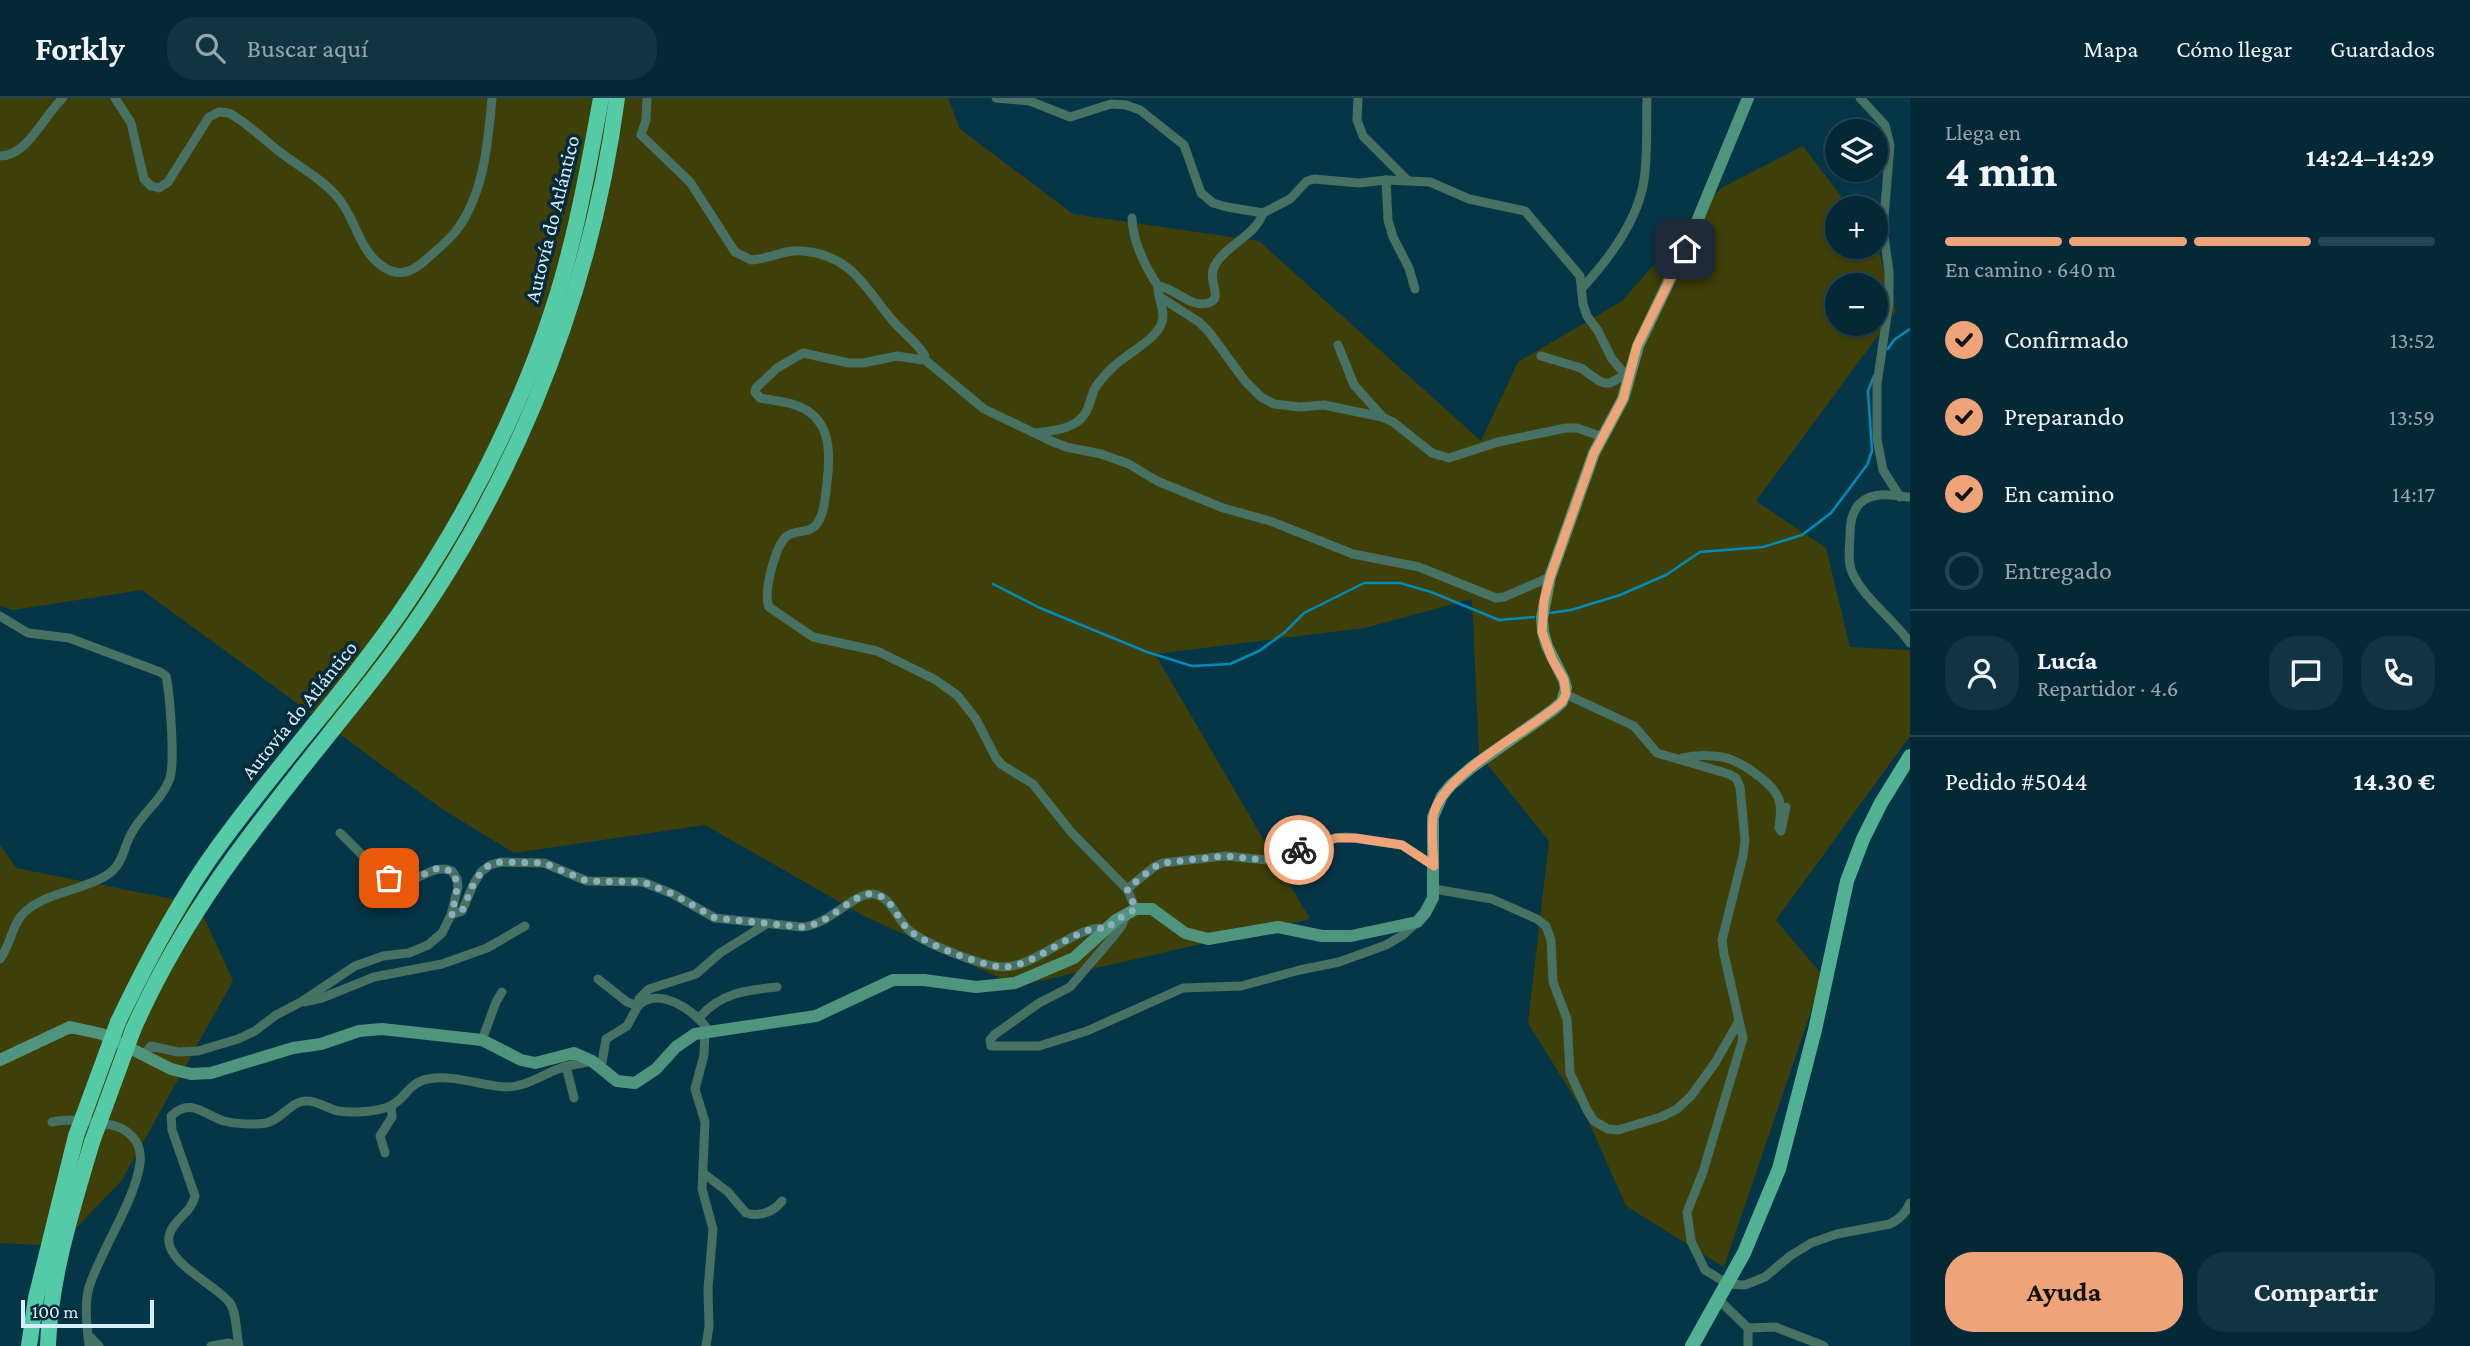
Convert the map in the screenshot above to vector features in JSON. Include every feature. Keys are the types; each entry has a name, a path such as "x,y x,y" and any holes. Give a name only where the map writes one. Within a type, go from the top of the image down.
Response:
{"highway":[{"name":"Autovía do Atlántico","path":"29,1346 36,1298 76,1136 118,1022 151,954 196,879 239,818 348,684 398,615 433,563 470,499 506,427 550,316 570,250 601,98"},
{"name":"Autovía do Atlántico","path":"48,1346 62,1251 92,1142 133,1030 164,966 221,872 262,816 410,630 487,504 528,417 568,314 596,214 617,98"}],"main road":[{"path":"1692,1346 1728,1284 1766,1203 1782,1157 1815,1030 1847,881 1863,839 1881,803 1910,756"}],"street":[{"path":"0,156 11,155 25,144 63,98"},
{"path":"115,98 131,122 142,173 152,186 159,188 168,182 209,117 219,112 229,113 332,192 347,210 367,252 380,265 407,273 452,236 464,219 483,164 492,98"},
{"path":"647,98 646,120 640,135 690,183 735,251 751,260 784,252 806,251 838,261 862,279 894,322 924,353 924,359"},
{"path":"996,98 1030,100 1070,117 1111,104 1140,110 1184,145 1195,179 1205,197 1219,205 1263,213 1290,199 1310,179 1359,183 1407,180 1430,182 1469,199 1525,211 1580,276 1587,316 1612,359 1626,376"},
{"path":"1358,98 1357,120 1363,136 1407,180"},
{"path":"1582,288 1617,242 1639,201 1647,150 1647,98"},
{"path":"1550,577 1504,597 1496,597 1438,573 1395,561 1353,554 1270,521 1223,508 1157,481 1129,464 1101,454 1066,447 1035,433 984,409 924,359 897,356 849,363 803,353 777,368 755,392 760,398 790,403 812,414 828,436 828,472 819,520 814,528 790,534 783,541 766,586 766,601 772,610 813,637 877,651 947,687 976,719 996,758 1033,784 1071,832 1127,889 1131,911 1070,987 1039,1003 994,1035 990,1040 991,1046 1039,1046 1087,1031 1183,988 1241,986 1339,962 1404,935 1430,906 1434,888 1433,817 1447,791 1472,767 1553,710 1566,694 1564,680 1552,659 1542,632 1544,601 1550,577 1594,453 1623,399 1626,376 1637,346 1693,231 1748,98"},
{"path":"1860,98 1885,125 1890,145 1883,230 1889,271 1889,302 1877,384 1877,439 1883,470 1905,497"},
{"path":"1386,180 1388,220 1415,289"},
{"path":"1157,286 1191,300 1210,302 1216,296 1212,281 1214,266 1227,250 1254,227 1263,213"},
{"path":"1035,433 1069,426 1086,414 1098,384 1121,359 1161,326 1163,312 1160,297 1136,244 1132,232 1132,218"},
{"path":"1160,297 1199,321 1245,380 1261,397 1274,404 1300,407 1324,405 1382,417 1393,422 1432,453 1449,458 1498,442 1566,428 1585,430 1602,436"},
{"path":"1338,345 1354,385 1382,417"},
{"path":"1541,356 1581,368 1599,382 1610,383 1626,376"},
{"path":"1905,497 1874,496 1854,509 1850,520 1850,564 1862,588 1910,643"},
{"path":"0,615 28,633 69,639 166,676 172,759 171,778 163,792 142,815 115,869 106,876 45,901 23,915 0,959"},
{"path":"1566,694 1634,726 1657,753 1729,774 1736,778 1740,787 1745,840 1723,940 1743,1038 1703,1172 1687,1212 1691,1241 1704,1270 1728,1284 1745,1285 1756,1282 1811,1243 1845,1232 1890,1224 1903,1215 1910,1203"},
{"path":"1679,759 1723,757 1764,780 1779,800 1779,828 1782,831 1786,807"},
{"path":"144,1055 151,1046 178,1052 198,1051 237,1039 255,1031 355,966 383,956 409,953 428,945 442,933 451,915 458,887 452,871 438,868 407,882 389,878 340,833"},
{"path":"1127,889 1162,863 1225,856 1267,860 1336,838 1356,838 1402,845 1434,866"},
{"path":"451,915 462,911 473,885 489,865 501,862 534,862 544,863 587,881 643,882 673,894 715,918 815,926 861,896 873,894 884,898 909,931 943,949 1000,967 1017,964 1056,948 1084,930 1094,927 1107,929"},
{"path":"1434,888 1492,900 1537,919 1546,926 1551,940 1553,982 1567,1019 1570,1073 1594,1121 1608,1129 1618,1130 1661,1117 1677,1109 1715,1063 1739,1021"},
{"path":"0,1060 70,1027 102,1034 170,1069 191,1074 211,1073 293,1048 321,1044 359,1031 376,1029 482,1040 536,1063 574,1053 597,1065 617,1081 635,1083 656,1069 686,1038 707,1031 816,1016 893,980 924,979 976,987 1015,983 1074,958 1131,911 1152,909 1185,933 1208,939 1278,927 1322,936 1351,936 1416,922"},
{"path":"638,1006 639,999 649,989 696,974 720,953 768,923"},
{"path":"301,1002 308,1003 374,977 442,964 487,948 525,926"},
{"path":"598,979 627,1002 638,1006"},
{"path":"699,1018 719,999 737,993 777,987"},
{"path":"482,1040 502,992"},
{"path":"597,1065 606,1039 626,1026 638,1006 646,1000 677,1002 699,1018 707,1031 695,1089 705,1122 704,1198 713,1229 706,1346"},
{"path":"211,1346 229,1343 238,1346 231,1305 178,1259 170,1247 169,1236 174,1226 193,1206 195,1196 172,1130 171,1116 178,1109 191,1107 224,1121 265,1124 275,1121 298,1103 307,1101 336,1111 378,1110 398,1102 415,1084 425,1079 458,1079 511,1087 566,1066 597,1065"},
{"path":"566,1066 574,1098"},
{"path":"385,1153 380,1136 392,1117 391,1106"},
{"path":"52,1122 68,1119 114,1125 127,1130 136,1140 140,1154 134,1186 88,1290 89,1346"},
{"path":"703,1173 728,1192 746,1213 760,1214 774,1209 782,1201"},
{"path":"1719,1300 1748,1328 1748,1346"},
{"path":"1748,1328 1775,1327 1824,1346"},
{"path":"88,1335 99,1346"}],"shaded area":[{"path":"0,98 948,98 960,129 1073,214 1259,241 1481,441 1518,362 1622,301 1721,188 1803,146 1825,175 1825,182 1830,182 1841,196 1825,196 1825,259 1881,259 1885,273 1825,273 1825,336 1878,336 1756,501 1826,548 1850,647 1910,650 1910,736 1776,920 1823,976 1724,1267 1626,1206 1588,1120 1528,1023 1549,841 1479,754 1472,599 1365,628 1155,654 1310,919 1018,986 864,916 705,825 514,853 442,809 142,590 13,610 0,606"},
{"path":"1888,283 1896,311 1888,322"},
{"path":"0,845 16,868 198,904 233,981 122,1180 59,1246 0,1243"}],"waterway":[{"path":"1888,349 1894,340 1910,329"},
{"path":"1550,613 1571,610 1620,595 1666,575 1700,552 1763,547 1802,535 1831,513 1867,465 1872,451 1868,391 1874,376"},
{"path":"993,584 1040,608 1147,652 1192,666 1230,664 1259,651 1284,633 1304,613 1364,583 1400,583 1431,592 1499,620 1534,617"}],"way so far":[{"path":"389,878 407,882 438,868 452,871 458,887 451,915 462,911 473,885 489,865 501,862 544,863 587,881 643,882 673,894 715,918 802,927 815,926 861,896 873,894 884,898 909,931 943,949 994,966 1009,967 1056,948 1084,930 1094,927 1107,929 1116,920 1136,909 1127,889 1162,863 1225,856 1267,860 1299,850"}],"route":[{"path":"1299,850 1336,838 1356,838 1402,845 1434,866 1433,817 1442,796 1472,767 1562,702 1566,694 1564,680 1552,659 1542,632 1544,601 1550,577 1594,453 1623,399 1637,346 1685,249"}]}
